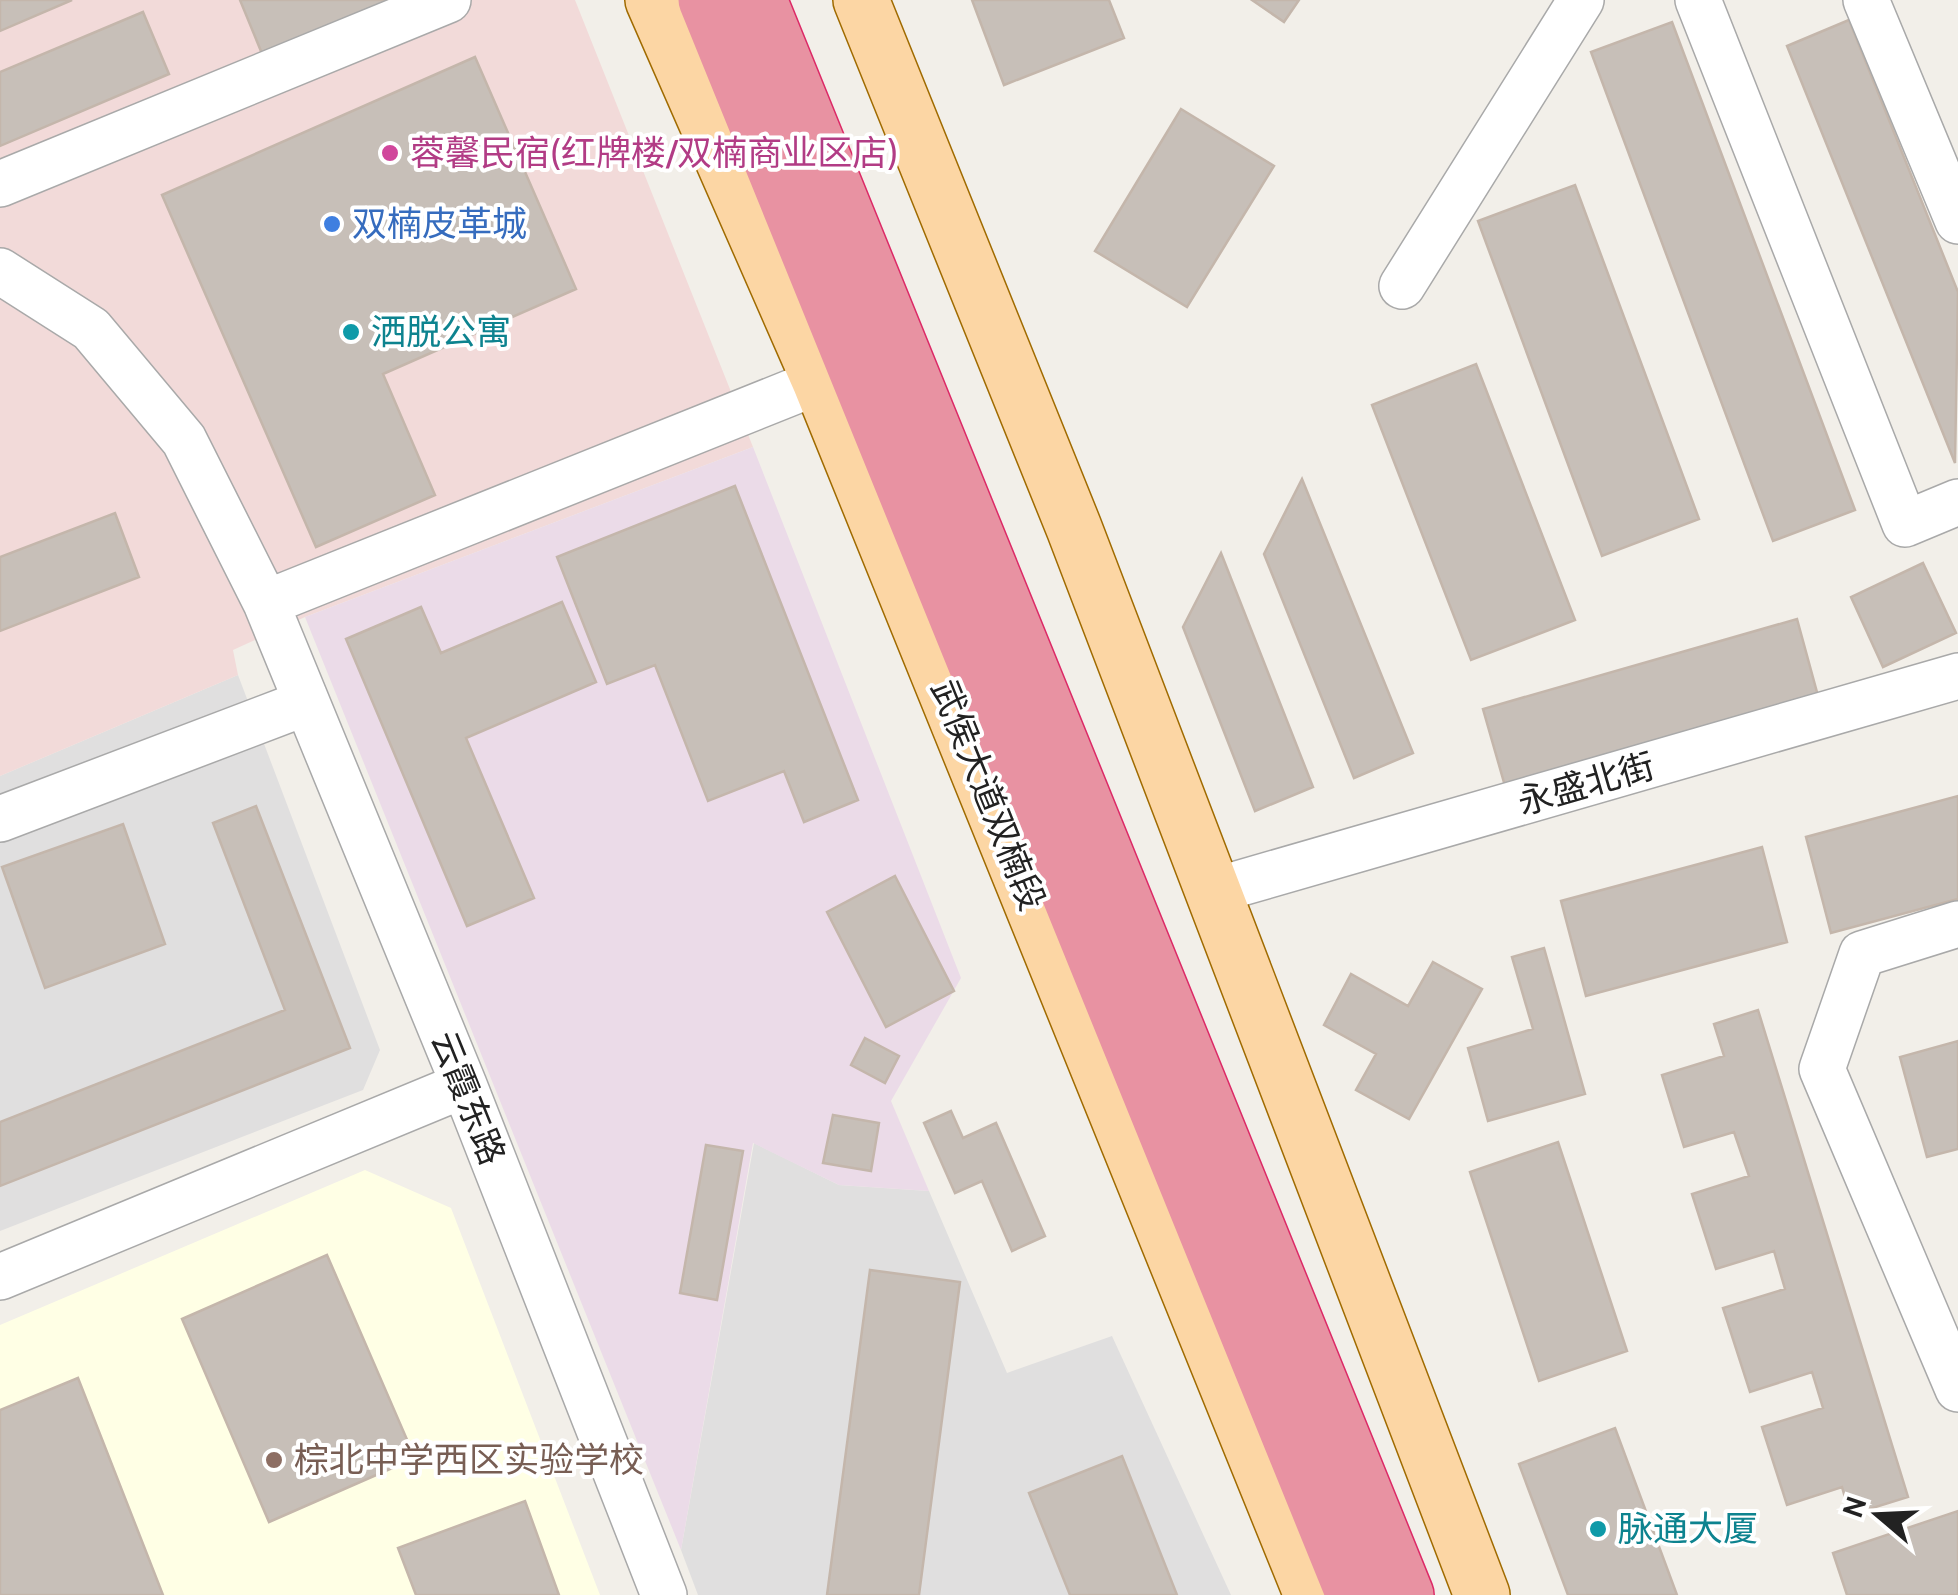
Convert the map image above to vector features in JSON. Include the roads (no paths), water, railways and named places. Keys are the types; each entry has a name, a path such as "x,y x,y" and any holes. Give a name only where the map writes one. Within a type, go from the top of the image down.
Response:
{"highway":[{"path":"706,0 1354,1595"},
{"path":"759,0 1406,1595"}],"main road":[{"name":"武侯大道双楠段","path":"653,0 820,381 1312,1595"},
{"path":"861,0 1074,528 1482,1595"}],"street":[{"path":"0,184 448,0"},
{"path":"1402,286 1581,0"},
{"path":"1698,0 1905,524 1958,502"},
{"path":"1866,0 1958,221"},
{"name":"云霞东路","path":"0,271 91,329 184,440 266,603 464,1085 664,1595"},
{"path":"266,603 820,381"},
{"name":"永盛北街","path":"1213,892 1958,676"},
{"path":"0,819 305,703"},
{"path":"1958,924 1862,954 1822,1068 1958,1389"},
{"path":"0,1277 464,1085"}],"place":[{"name":"蓉馨民宿(红牌楼/双楠商业区店)","path":"390,153"},
{"name":"双楠皮革城","path":"332,224"},
{"name":"洒脱公寓","path":"351,332"},
{"name":"棕北中学西区实验学校","path":"274,1460"},
{"name":"脉通大厦","path":"1598,1529"}]}
